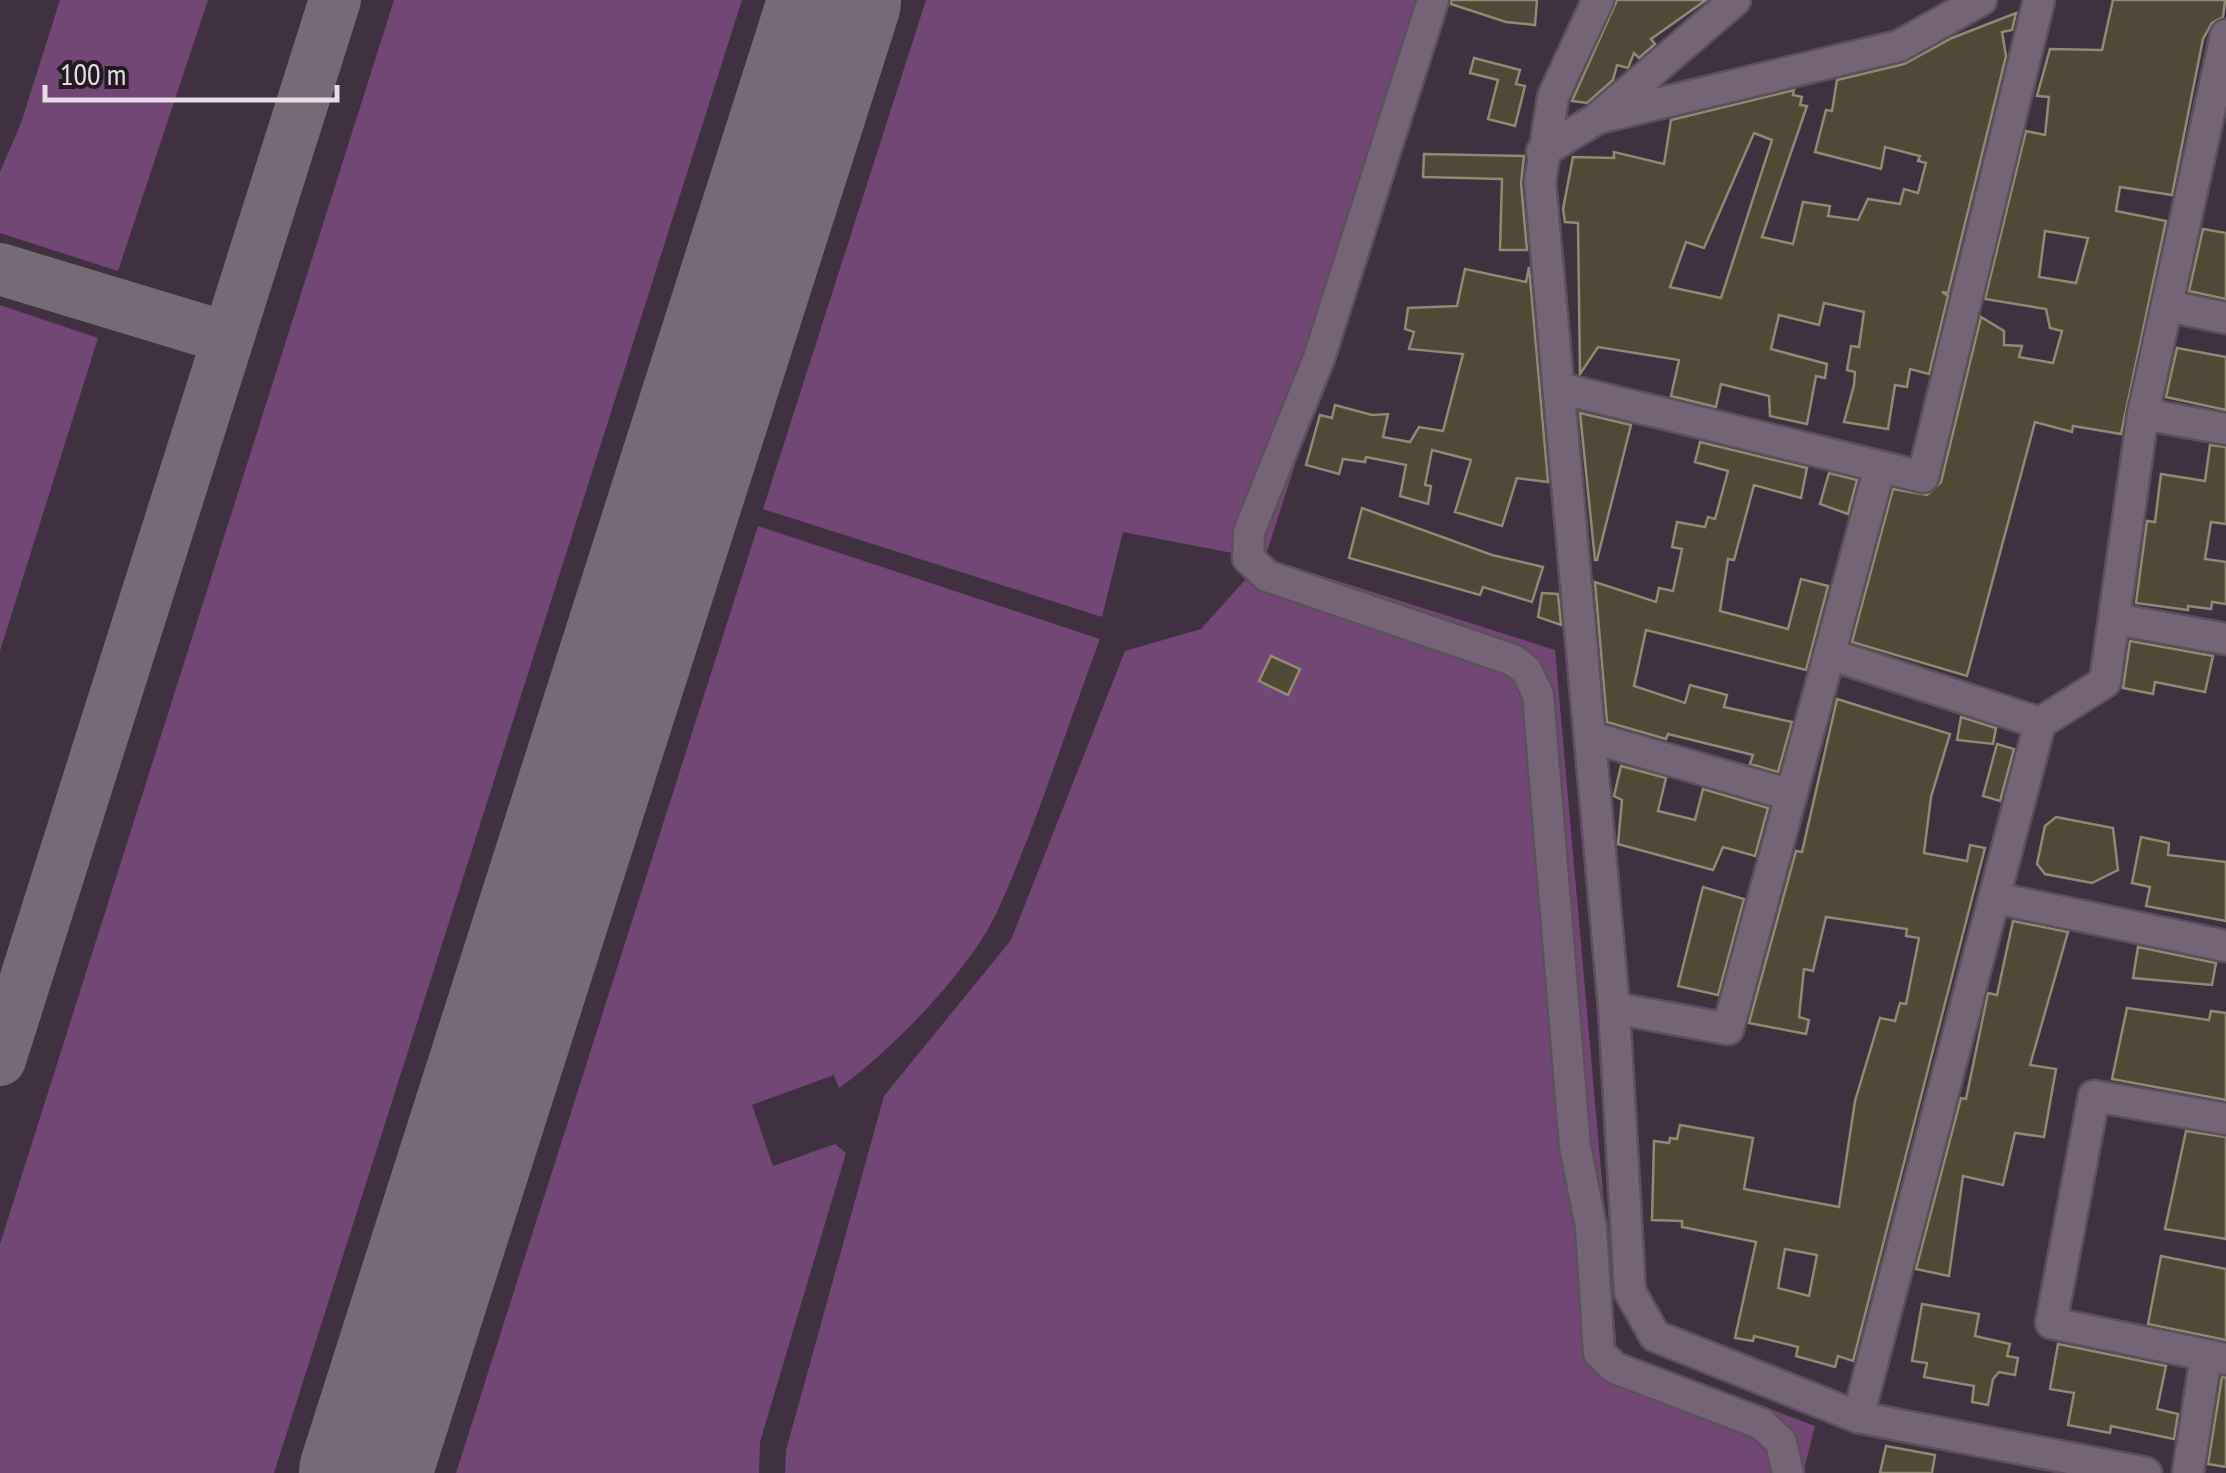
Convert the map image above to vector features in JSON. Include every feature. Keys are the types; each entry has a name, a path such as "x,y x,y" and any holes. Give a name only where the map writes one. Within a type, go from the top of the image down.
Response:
{"street":[{"path":"1433,0 1319,358 1249,532 1248,558 1266,576 1513,660 1532,678 1538,695 1575,1146 1591,1226 1599,1352 1615,1368 1762,1424 1780,1442 1788,1473"},
{"path":"1598,0 1553,97 1540,182 1614,1008 1630,1292 1655,1336 1858,1417 2146,1473"},
{"path":"1542,152 1598,118 1735,0"},
{"path":"1598,118 1899,46 1981,0"},
{"path":"1559,388 1923,477 2039,0"},
{"path":"1858,1417 2040,723 2104,682 2143,414 2226,35"},
{"path":"2168,306 2226,318"},
{"path":"2143,414 2226,429"},
{"path":"1614,1008 1728,1030 1880,467"},
{"path":"2116,619 2226,639"},
{"path":"1829,654 2040,723"},
{"path":"1590,738 1791,795"},
{"path":"1994,898 2226,946"},
{"path":"2188,1473 2216,1357 2051,1323 2094,1096 2226,1119"}],"shaded area":[{"path":"60,0 208,0 118,271 0,233 0,172 21,123"},
{"path":"394,0 742,0 274,1473 0,1473 0,1244"},
{"path":"926,0 1444,0 1265,558 1555,650 1617,1351 1815,1426 1803,1473 785,1473 786,1450 884,1096 1011,940 1125,651 1201,629 1264,559 1123,532 1102,617 763,509"},
{"path":"0,305 98,338 0,651"},
{"path":"758,526 1100,639 1012,879 985,935 968,959 905,1031 839,1088 834,1075 752,1105 773,1166 835,1144 846,1153 760,1442 759,1473 456,1473"}],"building":[{"path":"1451,0 1537,0 1535,25 1506,22 1451,4"},
{"path":"1617,0 1706,0 1651,39 1655,44 1639,58 1634,53 1628,68 1617,65 1613,80 1587,103 1572,101"},
{"path":"2113,0 2225,0 2223,17 2212,23 2203,39 2172,195 2120,187 2116,211 2166,221 2121,434 2073,426 2072,432 2035,422 1967,676 1852,642 1893,489 1927,495 1941,482 1981,317 2004,331 2004,345 2022,346 2019,357 2053,363 2062,331 2050,328 2046,309 1985,299 2026,131 2045,135 2049,97 2037,96 2050,49 2102,50","holes":["2045,231 2088,238 2076,283 2039,277"]},
{"path":"2016,13 2012,30 2002,32 2006,56 1948,293 1942,292 1948,296 1929,374 1910,369 1907,387 1895,385 1888,429 1844,422 1854,385 1855,372 1847,370 1851,346 1859,347 1864,312 1824,303 1819,325 1779,315 1771,349 1827,364 1825,378 1816,376 1807,424 1770,416 1769,396 1721,384 1716,407 1671,396 1679,360 1598,347 1580,374 1578,223 1565,222 1563,209 1573,157 1614,158 1614,152 1664,164 1671,120 1794,90 1793,95 1802,97 1800,105 1807,106 1762,237 1793,244 1803,202 1830,206 1828,216 1858,220 1868,199 1900,204 1904,189 1918,193 1926,163 1918,161 1920,156 1885,147 1881,169 1815,152 1826,110 1832,111 1837,80 1904,64 1952,38","holes":["1754,133 1772,140 1721,298 1670,287 1686,242 1704,248"]},
{"path":"1474,58 1520,70 1516,84 1525,86 1515,126 1488,119 1498,80 1470,73"},
{"path":"1424,154 1524,156 1521,183 1527,250 1500,250 1502,179 1423,177"},
{"path":"2203,229 2226,233 2226,299 2189,291"},
{"path":"1529,267 1548,482 1517,478 1502,526 1455,512 1471,460 1432,450 1425,485 1431,486 1428,504 1400,496 1406,465 1366,457 1365,462 1343,459 1339,474 1306,465 1320,415 1332,418 1335,405 1372,415 1388,414 1383,437 1410,442 1419,427 1443,431 1463,354 1409,349 1414,332 1405,329 1408,308 1457,306 1465,269 1526,282"},
{"path":"2177,348 2226,357 2226,410 2166,397"},
{"path":"1580,413 1631,425 1597,560 1595,560"},
{"path":"1700,442 1807,468 1801,498 1754,485 1734,560 1728,559 1720,611 1788,629 1801,579 1828,586 1806,670 1646,630 1634,686 1685,703 1690,685 1727,695 1724,707 1792,722 1778,772 1750,764 1753,755 1668,734 1666,739 1607,722 1595,582 1656,602 1659,588 1673,591 1682,549 1672,547 1677,522 1705,527 1708,517 1715,519 1728,471 1695,462"},
{"path":"2210,445 2226,447 2226,524 2211,522 2205,559 2226,562 2226,604 2212,602 2211,609 2188,606 2188,610 2136,603 2147,521 2155,522 2161,474 2205,481"},
{"path":"1829,473 1857,480 1848,514 1820,504"},
{"path":"1362,508 1492,555 1543,567 1532,602 1483,587 1480,595 1349,558"},
{"path":"1542,593 1558,594 1561,625 1538,617"},
{"path":"2130,641 2213,656 2205,692 2155,682 2153,694 2123,688"},
{"path":"1271,656 1300,669 1288,695 1259,681"},
{"path":"1837,699 1950,734 1931,797 1924,853 1967,861 1970,845 1985,848 1853,1361 1838,1356 1835,1367 1796,1356 1798,1347 1754,1336 1753,1341 1735,1338 1756,1242 1682,1227 1682,1221 1652,1220 1654,1141 1669,1143 1670,1138 1677,1139 1680,1125 1753,1138 1744,1189 1839,1207 1855,1101 1880,1018 1895,1021 1900,1003 1906,1004 1919,938 1906,936 1907,929 1826,917 1813,971 1804,969 1799,1017 1809,1020 1806,1034 1749,1023 1796,851 1802,852","holes":["1785,1249 1817,1255 1809,1296 1778,1288"]},
{"path":"1961,717 1996,728 1993,744 1957,740"},
{"path":"1997,744 2014,749 2000,801 1983,796"},
{"path":"1621,766 1666,778 1658,811 1695,820 1703,789 1768,808 1755,856 1723,847 1713,870 1618,844 1622,800 1614,796"},
{"path":"2056,817 2113,828 2118,870 2092,883 2045,874 2037,864 2045,826"},
{"path":"2141,837 2169,843 2168,855 2226,862 2226,921 2146,906 2150,887 2132,883"},
{"path":"1703,887 1744,899 1718,995 1678,986"},
{"path":"2013,921 2068,932 2030,1065 2056,1069 2044,1137 2015,1133 2003,1185 1963,1176 1949,1276 1916,1269 1961,1098 1966,1099 1988,993 1997,995"},
{"path":"2138,947 2216,963 2212,985 2133,978"},
{"path":"2127,1008 2209,1020 2211,1011 2226,1013 2226,1100 2112,1079"},
{"path":"2186,1131 2226,1137 2226,1239 2165,1229"},
{"path":"2161,1256 2226,1269 2226,1340 2148,1324"},
{"path":"1922,1304 1979,1314 1975,1336 2010,1344 2007,1356 2018,1358 2015,1375 1999,1372 1993,1379 1988,1405 1972,1402 1974,1386 1924,1377 1927,1363 1912,1361"},
{"path":"2058,1344 2166,1366 2157,1409 2178,1414 2174,1439 2111,1426 2110,1433 2068,1425 2074,1393 2050,1389"},
{"path":"2222,1377 2226,1377 2226,1467 2208,1464"},
{"path":"1886,1446 1935,1455 1932,1473 1880,1473"}],"taxiway":[{"path":"0,1060 335,0"},
{"path":"0,269 228,338"}],"runway":[{"path":"365,1473 835,0"}]}
